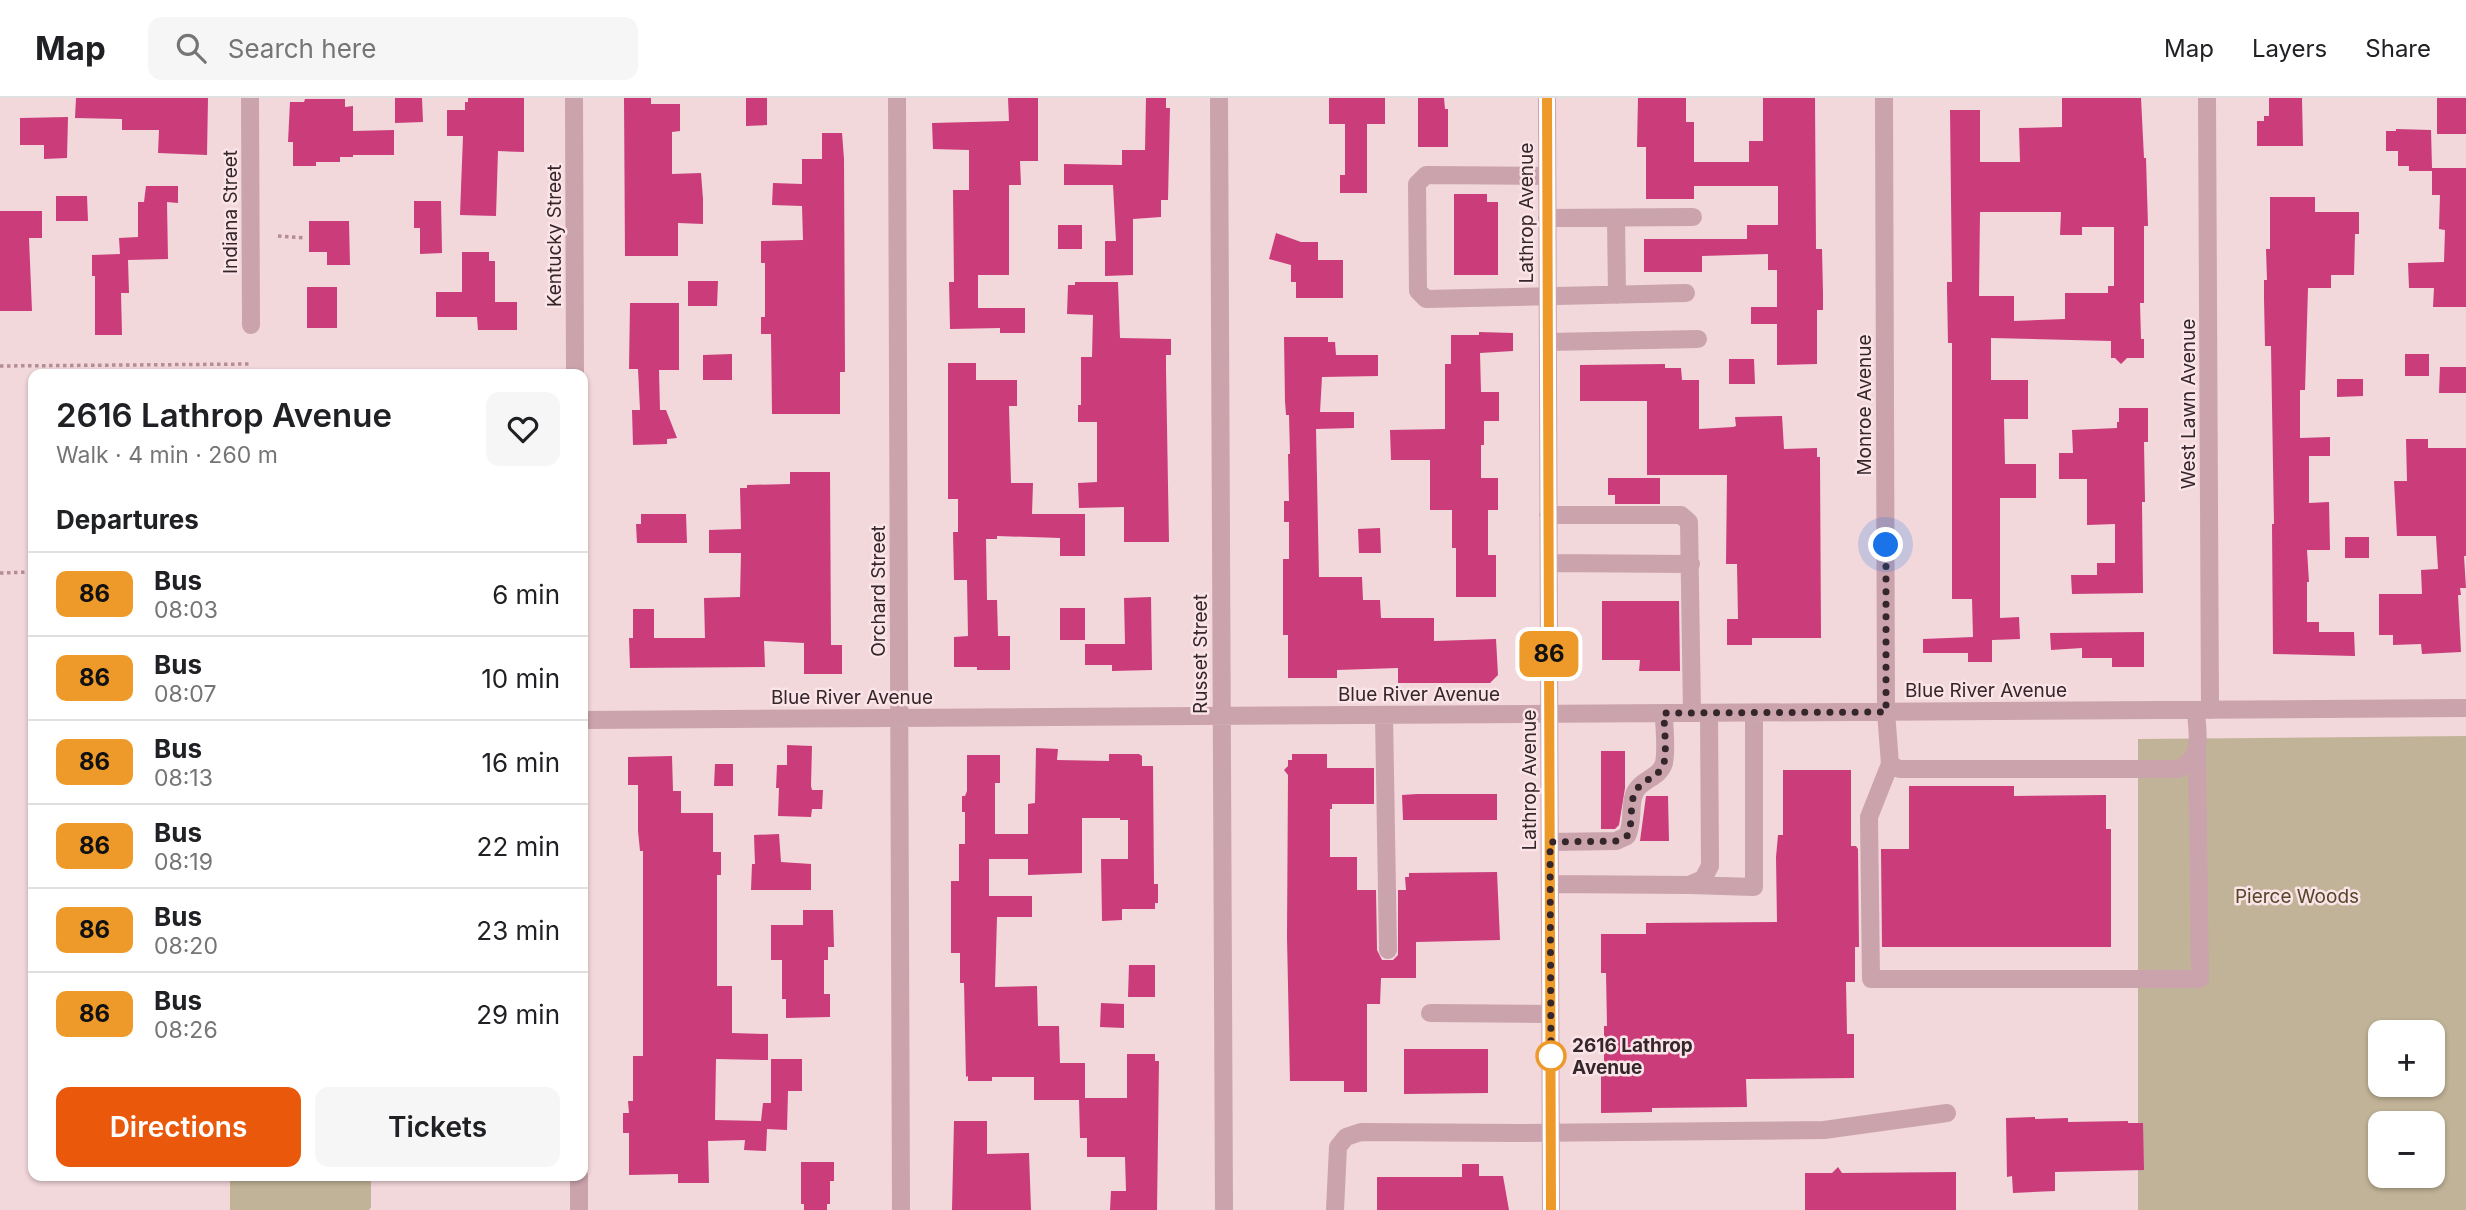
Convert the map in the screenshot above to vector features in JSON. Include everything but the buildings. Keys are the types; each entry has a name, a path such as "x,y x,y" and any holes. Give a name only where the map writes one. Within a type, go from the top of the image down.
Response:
{"street":[{"name":"Indiana Street","path":"250,98 251,325"},
{"name":"Kentucky Street","path":"574,98 575,369"},
{"name":"Orchard Street","path":"897,98 901,1210"},
{"name":"Russet Street","path":"1219,98 1224,1210"},
{"name":"Lathrop Avenue","path":"1547,98 1551,1210"},
{"name":"Monroe Avenue","path":"1884,98 1886,712 1890,764"},
{"name":"West Lawn Avenue","path":"1890,764 1869,817 1871,979 2200,979 2197,751 2203,710 2207,98"},
{"path":"1547,176 1426,175 1418,184 1418,291 1426,299 1686,293"},
{"path":"1547,218 1693,217"},
{"path":"1616,218 1617,295"},
{"path":"1548,342 1698,339"},
{"path":"1548,515 1681,515 1691,525 1691,564 1710,866 1703,879 1689,885"},
{"path":"1549,563 1691,564"},
{"name":"Blue River Avenue","path":"588,720 2466,708"},
{"path":"1550,842 1616,841 1627,836 1631,828 1633,797 1639,784 1654,776 1664,764 1664,713"},
{"path":"1550,884 1754,887 1754,713"},
{"path":"1384,715 1388,950"},
{"path":"1890,764 1899,769 2178,769 2192,762 2197,751"},
{"path":"1430,1013 1550,1014"},
{"path":"1335,1210 1338,1147 1346,1137 1361,1132 1824,1130 1947,1113"},
{"path":"579,1181 579,1210"}],"path":[{"path":"278,236 305,238"},
{"path":"0,366 251,364"},
{"path":"0,573 28,572"}],"green space":[{"name":"Pierce Woods","path":"2466,736 2466,1210 2138,1210 2138,739"},
{"path":"230,1181 371,1181 369,1210 230,1210"}],"bus line":[{"name":"86","path":"1547,98 1551,1210"}],"place":[{"name":"2616 Lathrop Avenue","path":"1551,1056"}],"route":[{"path":"1551,1056 1551,1061 1550,842 1616,841 1627,836 1631,828 1633,797 1639,784 1654,776 1664,764 1664,713 1886,712 1886,545"}]}
